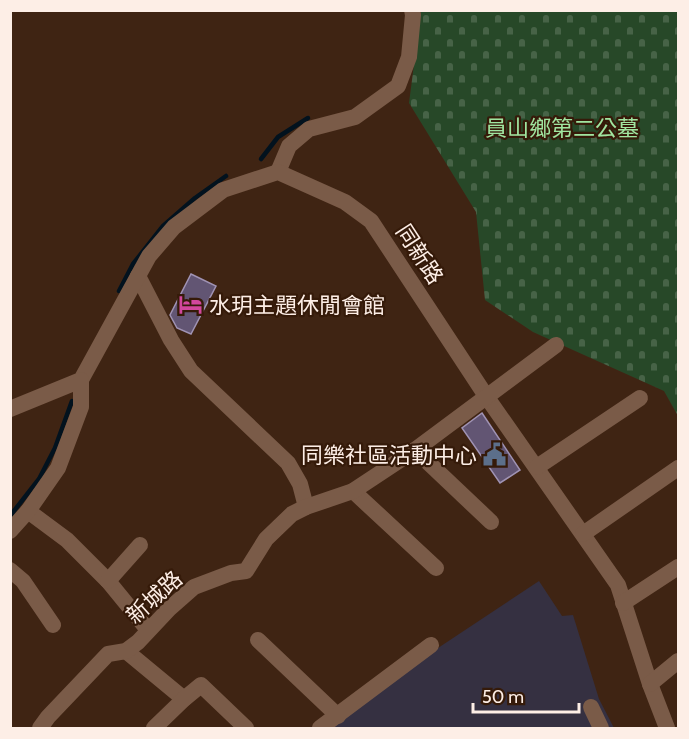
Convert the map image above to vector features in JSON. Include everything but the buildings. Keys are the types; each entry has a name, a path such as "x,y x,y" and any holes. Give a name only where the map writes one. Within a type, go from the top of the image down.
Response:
{"street":[{"path":"10,531 28,511 58,468 81,407 81,380 149,256 174,226 222,190 278,172 289,146 309,129 356,117 398,86 409,57 413,15 411,10"},
{"name":"同新路","path":"278,172 345,202 371,221 486,396 618,585 667,729"},
{"path":"138,276 171,340 191,371 288,463 300,484 306,507"},
{"name":"新城路","path":"40,729 48,717 108,654 126,651 138,642 194,587 231,573 246,571 266,539 292,514 353,490 415,450 556,345"},
{"path":"10,410 81,380"},
{"path":"537,467 640,398"},
{"path":"415,450 491,522"},
{"path":"583,534 678,468"},
{"path":"353,490 436,568"},
{"path":"28,511 67,540 108,581 148,630"},
{"path":"108,581 140,544"},
{"path":"623,603 678,567"},
{"path":"10,570 23,581 53,625"},
{"path":"258,640 338,716"},
{"path":"320,729 431,645"},
{"path":"126,651 184,699"},
{"path":"650,684 678,661"},
{"path":"154,729 201,685 246,729"},
{"path":"591,707 601,729"}],"shaded area":[{"path":"539,581 562,616 573,615 599,699 614,728 330,728 441,646"}],"green space":[{"name":"員山鄉第二公墓","path":"421,11 678,11 678,416 664,391 533,332 485,300 476,212 409,103"}],"waterway":[{"path":"261,159 278,137 308,118"},
{"path":"119,291 133,264 163,226 195,198 226,176"},
{"path":"10,516 39,479 55,448 72,401"}],"place":[{"name":"水玥主題休閒會館","path":"191,305"},
{"name":"同樂社區活動中心","path":"495,455"}]}
